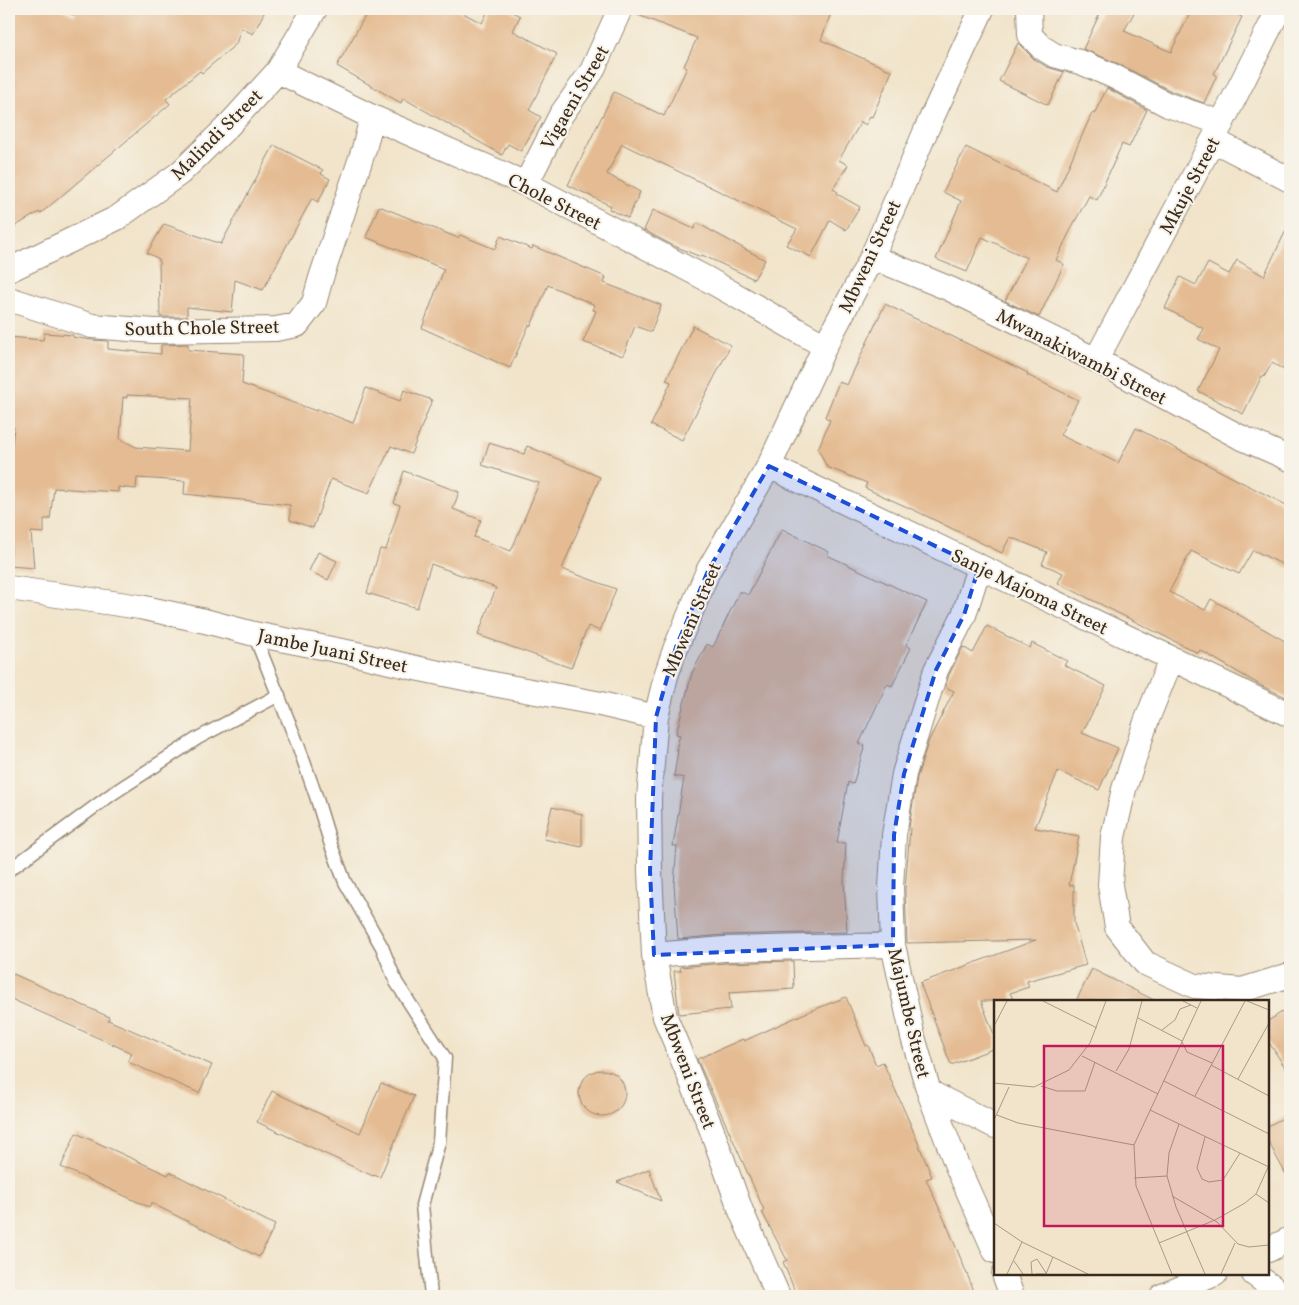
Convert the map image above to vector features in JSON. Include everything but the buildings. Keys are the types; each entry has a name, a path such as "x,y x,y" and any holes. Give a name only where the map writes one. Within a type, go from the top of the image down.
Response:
{"street":[{"name":"Malindi Street","path":"9,270 117,218 180,173 229,125 278,71 315,9"},
{"name":"Vigaeni Street","path":"526,184 561,115 592,71 620,9"},
{"name":"Mbweni Street","path":"778,1296 741,1211 711,1128 666,1017 654,955 650,871 649,798 656,717 676,646 708,572 770,466 825,346 872,257 927,128 982,9"},
{"path":"1029,9 1030,35 1040,47 1054,55 1083,63 1113,76 1168,105 1217,132 1290,180"},
{"name":"Mkuje Street","path":"1096,360 1280,9"},
{"name":"Chole Street","path":"278,71 372,117 526,184 706,279 825,346"},
{"name":"South Chole Street","path":"9,299 92,326 154,331 276,329 297,325 314,303 320,278 364,149 372,117"},
{"name":"Mwanakiwambi Street","path":"872,257 904,272 950,289 1096,360 1238,436 1290,459"},
{"name":"Sanje Majoma Street","path":"770,466 1290,715"},
{"name":"Majumbe Street","path":"979,567 964,615 936,670 904,774 894,835 891,887 893,945 913,1037 929,1092 957,1166 994,1250"},
{"name":"Jambe Juani Street","path":"9,588 140,607 254,634 488,683 596,703 656,717"},
{"path":"1171,659 1146,722 1124,789 1113,837 1110,885 1117,927 1145,963 1195,986 1242,990 1290,975"},
{"path":"654,955 724,949 893,945"},
{"path":"929,1092 994,1125"},
{"path":"1269,1250 1290,1239"},
{"path":"1004,1275 1012,1296"},
{"path":"1162,1296 1213,1275"},
{"path":"1255,1275 1272,1287 1280,1296"}],"lane":[{"path":"254,634 301,753 345,882 382,947 396,982 445,1058 438,1142 422,1205 431,1296"},
{"path":"9,870 112,794 198,738 278,695"}],"highlighted area":[{"path":"769,466 979,567 964,615 936,670 904,774 894,835 893,945 654,955 650,871 656,717 676,647 708,571"}]}
